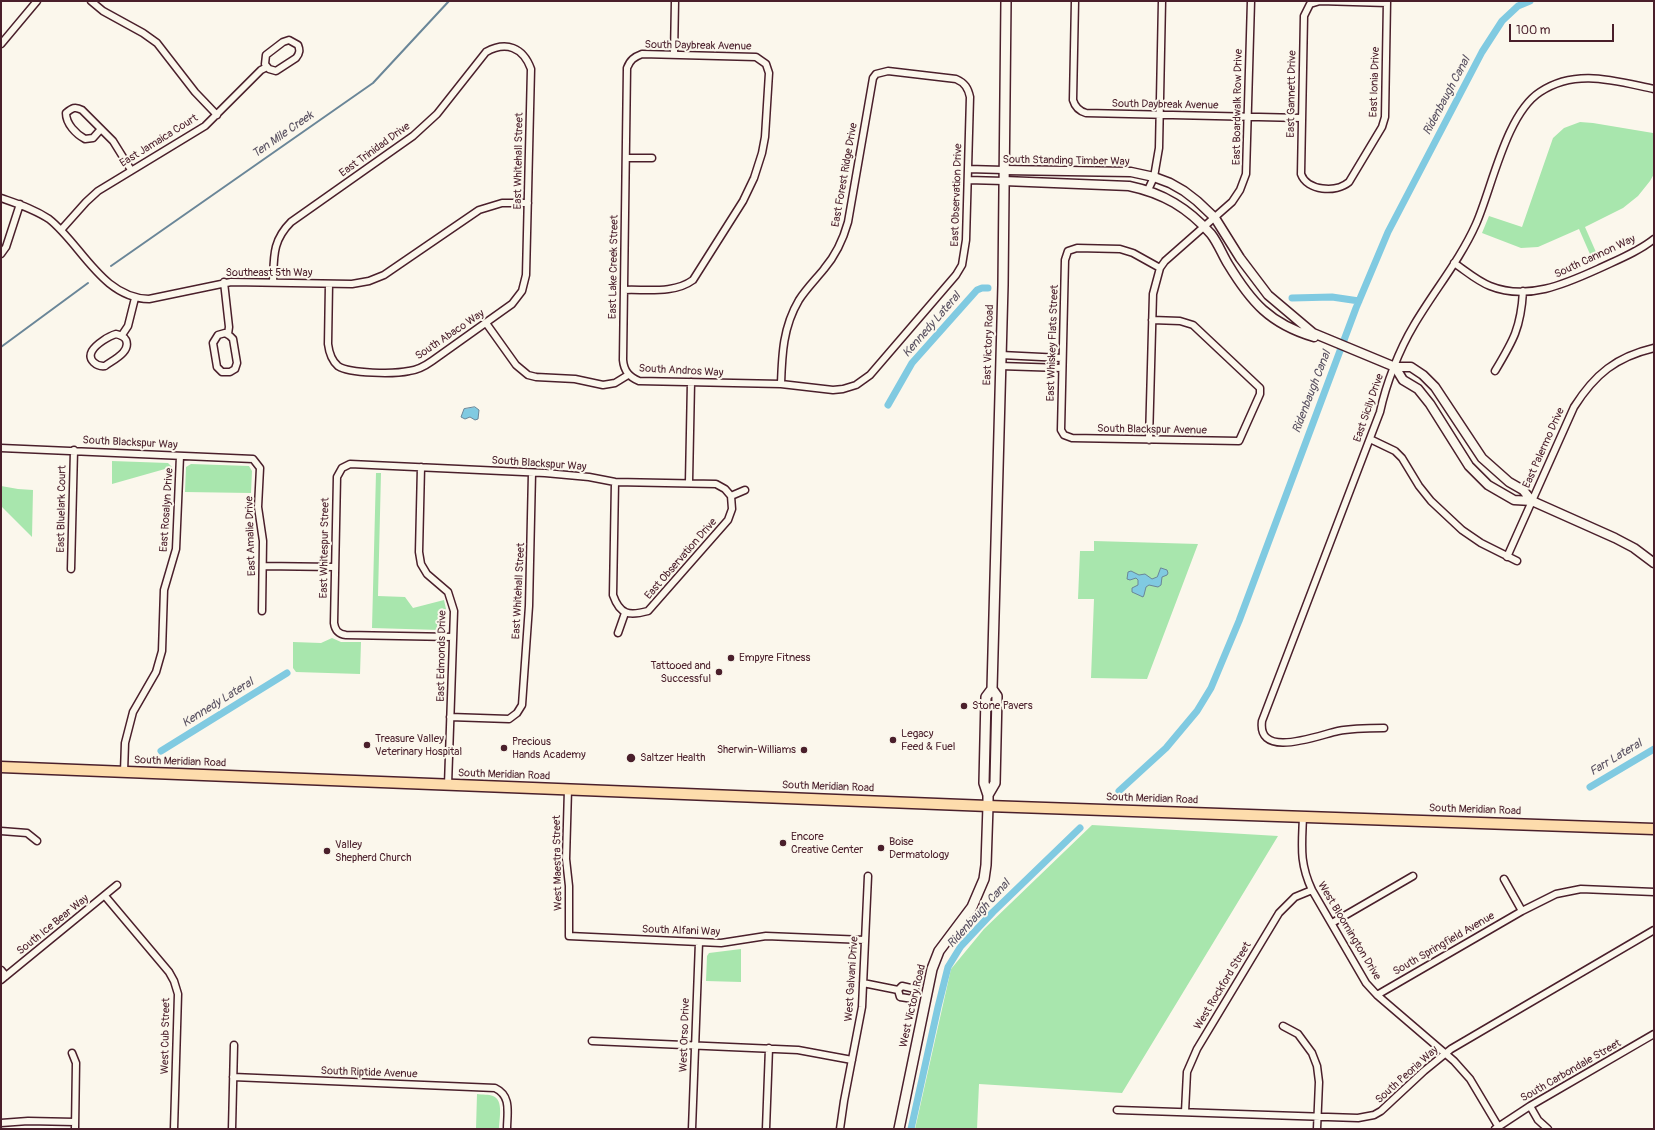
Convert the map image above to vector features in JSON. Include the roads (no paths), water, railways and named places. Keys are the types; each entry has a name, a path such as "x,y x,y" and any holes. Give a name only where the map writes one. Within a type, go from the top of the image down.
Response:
{"main road":[{"name":"East Victory Road","path":"988,801 995,783 997,696 992,690 1001,355 1006,1"},
{"name":"South Meridian Road","path":"1,767 448,785 988,801 1303,816 1654,828"},
{"name":"West Victory Road","path":"900,1129 932,969 939,951 972,907 979,892 986,865 988,801"}],"street":[{"path":"1,44 37,1"},
{"path":"90,1 103,11 143,33 156,43 195,92 217,115"},
{"path":"674,55 675,1"},
{"name":"South Daybreak Avenue","path":"1075,1 1073,100 1078,109 1086,113 1302,118"},
{"path":"1148,190 1154,177 1160,148 1162,1"},
{"name":"East Boardwalk Row Drive","path":"1149,440 1153,294 1160,268 1165,261 1232,202 1240,190 1246,174 1251,1"},
{"path":"1320,1 1387,2"},
{"name":"East Gannett Drive","path":"1307,184 1301,174 1304,16 1310,4 1320,1"},
{"name":"East Ionia Drive","path":"1307,184 1316,188 1343,187 1349,182 1382,127 1385,117 1387,2"},
{"path":"292,41 298,45 299,52 296,58 276,71 273,71 267,67 265,61 266,55 283,42 292,41"},
{"name":"East Trinidad Drive","path":"273,282 274,250 280,234 291,222 425,126 448,102 486,52 501,46 509,47"},
{"name":"East Whitehall Street","path":"509,47 517,50 523,55 528,61 531,69 526,275 524,286"},
{"name":"South Daybreak Avenue","path":"624,290 671,289 687,285 698,275 743,201 761,159 765,137 769,73 766,64 756,57 642,54 633,58"},
{"name":"East Lake Creek Street","path":"628,375 625,370 623,360 627,68 633,58"},
{"name":"East Jamaica Court","path":"61,230 92,196 104,186 198,131 217,115 261,70 267,67"},
{"name":"East Observation Drive","path":"856,385 870,375 956,275 962,265 965,252 970,97 966,86 956,79 888,71 876,74"},
{"name":"East Forest Ridge Drive","path":"781,384 783,341 792,313 806,290 832,258 844,236 848,222 872,83 876,74"},
{"name":"East Sicily Drive","path":"1384,728 1337,731 1292,742 1276,742 1264,735 1261,728 1262,720 1380,412 1385,390 1414,326 1454,263 1476,224 1500,157 1517,118 1531,99 1547,88 1565,80 1579,78 1595,78 1654,89"},
{"path":"101,129 93,138 85,139 69,124 66,119 66,113 71,108 77,107 82,110 113,140 131,170"},
{"path":"626,158 652,158"},
{"name":"South Standing Timber Way","path":"968,169 1132,172 1154,177 1170,183 1184,191 1215,218 1240,258 1268,295 1289,314 1312,333 1395,367 1411,367 1427,379 1436,387 1482,458 1509,482 1523,490 1532,501"},
{"name":"South Standing Timber Way","path":"968,180 1128,186 1148,190 1162,195 1176,203 1212,235 1228,264 1250,297 1273,319 1292,329 1334,342"},
{"name":"Southeast 5th Way","path":"1,198 20,204 42,215 61,230 110,284 136,298 156,298 224,282 352,284 376,279 391,271 479,210 502,203 528,203"},
{"path":"1,254 6,247 20,204"},
{"name":"South Cannon Way","path":"1454,263 1490,286 1523,292 1539,291 1572,281 1626,256 1654,239"},
{"name":"East Whiskey Flats Street","path":"1064,435 1060,426 1065,260 1068,251 1076,248 1120,249 1133,253 1160,268"},
{"path":"224,282 230,327 228,334"},
{"name":"South Abaco Way","path":"329,284 328,344 332,359 345,370 393,373 418,369 432,361 512,304 518,298 524,286"},
{"path":"1495,371 1513,342 1521,318 1523,292"},
{"path":"122,336 128,326 136,298"},
{"name":"South Blackspur Avenue","path":"1064,435 1072,438 1240,441 1260,394 1260,388 1193,325 1180,321 1152,320"},
{"name":"South Andros Way","path":"486,323 516,365 528,374 536,377 581,380 603,385 614,383 628,375 639,381 781,384 833,390 856,385"},
{"path":"228,334 233,339 237,363 233,371 226,373 220,370 217,366 213,343 218,335 228,334"},
{"path":"113,335 122,336 125,338 127,344 123,353 106,366 99,366 94,363 91,354 96,347 113,335"},
{"name":"East Palermo Drive","path":"1507,557 1574,407 1586,388 1618,360 1636,352 1654,348"},
{"path":"1001,355 1062,358"},
{"path":"1000,366 1062,368"},
{"name":"South Standing Timber Way","path":"1395,367 1403,380 1418,389 1430,404 1469,466 1488,485 1514,500 1532,501 1615,538 1634,548 1654,563"},
{"path":"689,482 691,382"},
{"path":"1370,439 1395,451 1402,458 1419,486 1431,501 1462,530 1481,543 1517,561"},
{"name":"South Blackspur Way","path":"1,448 250,458 256,462"},
{"name":"East Bluelark Court","path":"71,569 74,450"},
{"name":"East Rosalyn Drive","path":"124,772 125,743 133,712 156,672 162,651 164,590 176,549 180,456"},
{"name":"East Amalie Drive","path":"256,462 260,468 258,507 262,532 262,611"},
{"name":"South Blackspur Way","path":"342,468 350,464 532,473 589,477 615,482 689,482 716,484 725,489 731,496"},
{"name":"East Edmonds Drive","path":"421,467 419,552 421,564 427,574 448,592 454,611 448,785"},
{"name":"East Whitespur Street","path":"342,468 337,477 334,622 336,630 340,634 346,635 453,637"},
{"name":"East Whitehall Street","path":"450,717 508,719 520,710 523,698 529,606 532,473"},
{"path":"615,482 613,595 617,606 625,613 618,633"},
{"path":"731,496 745,490"},
{"name":"East Observation Drive","path":"625,613 636,614 648,611 728,520 732,509 731,496"},
{"path":"262,566 335,567"},
{"name":"West Maestra Street","path":"568,789 566,859 569,886 569,936"},
{"name":"West Bloomington Drive","path":"1303,816 1302,863 1305,875 1312,890 1366,983 1377,995 1454,1061 1470,1079 1496,1128"},
{"path":"1,831 27,833 37,841"},
{"name":"West Galvani Drive","path":"840,1129 862,1007 868,876"},
{"path":"1332,923 1413,876"},
{"path":"1504,879 1522,911"},
{"name":"South Ice Bear Way","path":"4,978 117,885"},
{"name":"South Springfield Avenue","path":"1377,995 1522,911 1556,894 1581,889 1654,892"},
{"name":"West Rockford Street","path":"1185,1112 1187,1072 1197,1049 1279,913 1295,897 1312,890"},
{"name":"West Cub Street","path":"105,896 169,972 174,981 178,994 174,1129"},
{"name":"South Peoria Way","path":"1117,1110 1358,1118 1374,1115 1381,1111 1424,1070 1445,1054 1654,930"},
{"name":"South Alfani Way","path":"569,936 721,943 766,936 865,940"},
{"name":"West Orso Drive","path":"692,1129 699,942"},
{"path":"1,970 4,978"},
{"path":"864,983 898,990"},
{"path":"902,986 915,988 915,993 912,999 900,997 898,990 902,986"},
{"path":"915,993 926,996"},
{"path":"1283,1026 1298,1034 1312,1053 1317,1066 1319,1082 1317,1129"},
{"name":"South Carbondale Street","path":"1496,1128 1530,1106 1654,1034"},
{"path":"592,1041 798,1050 852,1060"},
{"path":"232,1129 234,1045"},
{"path":"766,1129 769,1048"},
{"path":"72,1053 76,1063 75,1129"},
{"name":"South Riptide Avenue","path":"233,1077 495,1088 502,1092 507,1100 507,1129"},
{"path":"1530,1106 1538,1120 1548,1129"},
{"path":"1,1124 23,1121 75,1122"}],"water":[{"path":"475,407 479,410 478,419 475,420 470,417 465,419 461,417 464,409"},
{"path":"1161,568 1167,570 1168,573 1162,577 1161,585 1158,587 1149,585 1146,587 1143,597 1132,592 1132,588 1138,585 1138,580 1136,578 1130,580 1127,579 1128,572 1131,571 1139,575 1145,574 1152,579 1157,577"}],"waterway":[{"name":"Ten Mile Creek","path":"111,266 373,83 449,1"},
{"name":"Ridenbaugh Canal","path":"1119,791 1166,748 1197,711 1211,688 1239,621 1356,308 1388,232 1482,52 1502,21 1518,6 1530,1"},
{"name":"Ten Mile Creek","path":"1,347 88,283"},
{"name":"Kennedy Lateral","path":"888,405 912,363 977,290 988,288"},
{"name":"Kennedy Lateral","path":"1292,298 1332,297 1359,301"},
{"name":"Kennedy Lateral","path":"161,751 287,673"},
{"name":"Farr Lateral","path":"1590,787 1654,749"},
{"name":"Ridenbaugh Canal","path":"911,1129 948,967 961,946 993,912 1080,828"}],"place":[{"name":"Empyre Fitness","path":"731,658"},
{"name":"Tattooed and Successful","path":"719,672"},
{"name":"Stone Pavers","path":"964,706"},
{"name":"Legacy Feed & Fuel","path":"893,740"},
{"name":"Treasure Valley Veterinary Hospital","path":"367,745"},
{"name":"Precious Hands Academy","path":"504,748"},
{"name":"Sherwin-Williams","path":"804,750"},
{"name":"Saltzer Health","path":"631,758"},
{"name":"Encore Creative Center","path":"783,843"},
{"name":"Boise Dermatology","path":"881,848"},
{"name":"Valley Shepherd Church","path":"327,851"}]}
